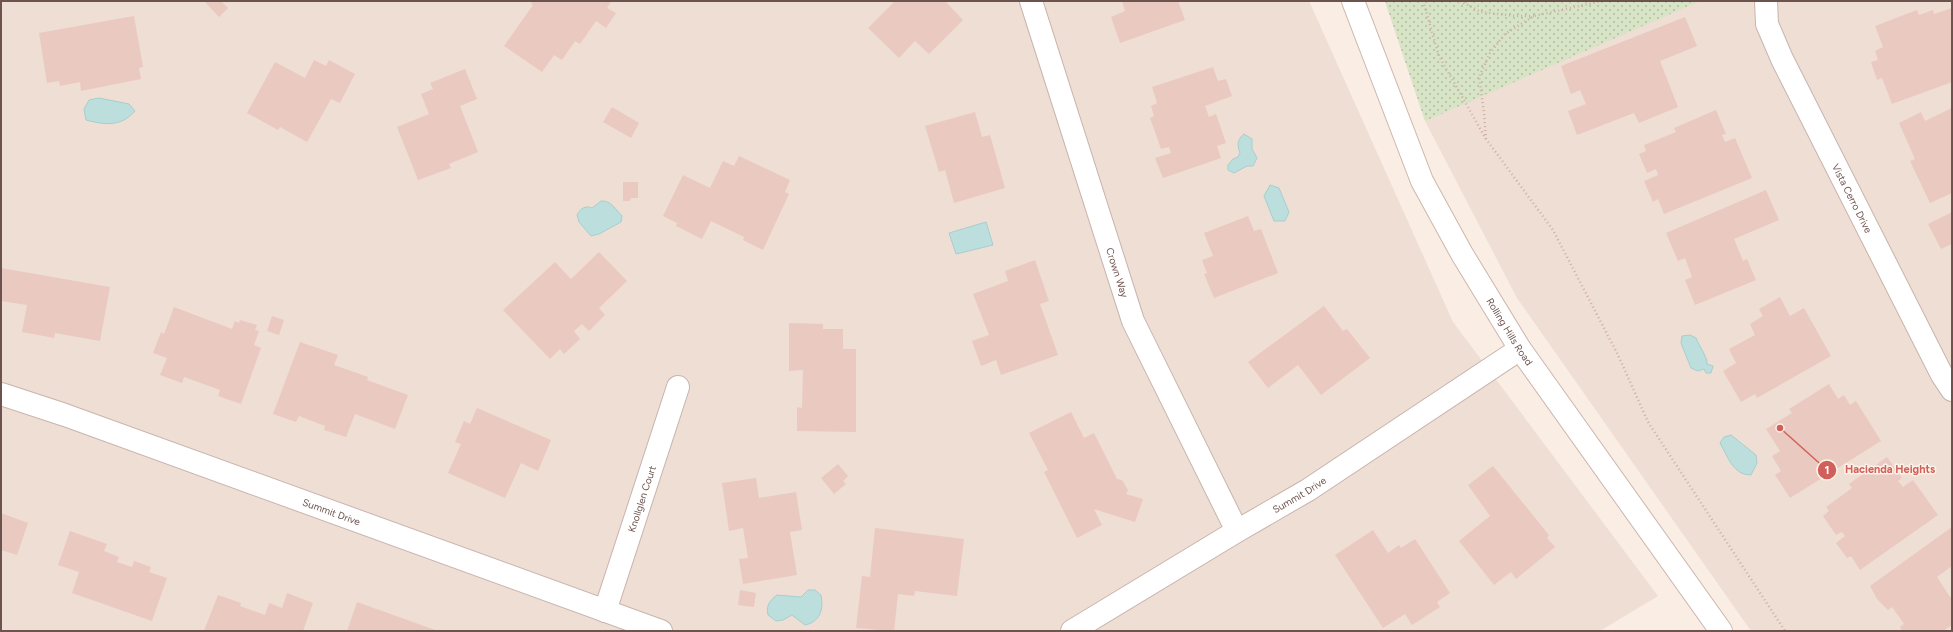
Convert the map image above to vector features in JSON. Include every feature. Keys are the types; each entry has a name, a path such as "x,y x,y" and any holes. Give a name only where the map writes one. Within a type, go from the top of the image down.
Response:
{"street":[{"name":"Crown Way","path":"1031,1 1133,321 1237,531"},
{"name":"Rolling Hills Road","path":"1353,1 1422,181 1462,254 1520,349 1721,631"},
{"name":"Vista Cerro Drive","path":"1766,1 1768,24 1782,59 1942,375 1952,390"},
{"name":"Summit Drive","path":"1072,631 1237,531 1308,490 1520,349"},
{"name":"Knollglen Court","path":"605,610 678,387"},
{"name":"Summit Drive","path":"1,394 65,415 661,631"}],"path":[{"path":"1423,1 1439,56 1486,139 1553,230 1618,355 1648,422 1785,631"},
{"path":"1460,1 1481,12 1516,16 1534,16 1602,1"},
{"path":"1486,139 1479,77 1490,53 1505,34 1534,16"}],"shaded area":[{"path":"1,1 1309,1 1453,322 1658,596 1600,631 1,631"},
{"path":"1385,1 1952,1 1952,631 1751,631 1517,298 1425,121"}],"green space":[{"path":"1385,1 1700,1 1425,121"}],"water":[{"path":"99,98 129,104 135,111 124,120 118,122 106,124 86,120 84,109 89,100"},
{"path":"1244,134 1252,139 1252,149 1257,158 1253,166 1247,166 1234,173 1228,170 1228,165 1233,159 1238,157 1240,153 1238,142"},
{"path":"1270,185 1279,188 1289,212 1285,221 1274,221 1264,196"},
{"path":"601,201 608,202 613,206 622,216 621,222 599,234 591,236 579,222 577,215 583,208 592,208"},
{"path":"986,222 993,245 956,254 949,233"},
{"path":"1690,335 1696,338 1705,355 1707,364 1713,366 1711,373 1706,373 1704,369 1698,371 1691,368 1681,343 1682,336"},
{"path":"1731,435 1756,455 1757,463 1751,475 1735,469 1720,443 1724,437"},
{"path":"808,590 815,590 821,595 822,600 820,614 814,621 805,625 792,615 783,620 776,621 768,615 767,609 769,604 777,595 801,597"}],"building":[{"path":"204,1 221,1 228,8 219,17"},
{"path":"533,1 610,1 611,2 607,8 616,13 606,28 596,21 580,44 575,41 562,60 554,55 542,72 504,46 533,5 531,4"},
{"path":"895,1 947,1 946,2 963,20 929,54 915,41 899,58 868,28"},
{"path":"1122,1 1178,1 1185,20 1120,43 1111,17 1125,11"},
{"path":"1952,8 1952,82 1892,104 1882,78 1877,80 1871,62 1878,60 1875,51 1883,47 1875,26 1917,10 1919,15 1933,10 1934,14"},
{"path":"134,16 143,67 139,68 141,79 81,91 80,82 60,86 59,81 47,83 39,33"},
{"path":"1685,17 1697,46 1660,61 1678,107 1639,123 1634,113 1577,135 1568,111 1586,104 1580,90 1571,94 1561,66"},
{"path":"314,60 326,66 329,60 355,74 340,103 331,99 307,142 280,127 278,130 247,113 275,62 305,78"},
{"path":"1213,67 1218,81 1226,79 1232,96 1205,106 1209,117 1216,114 1226,143 1217,146 1221,158 1163,178 1155,158 1171,153 1169,147 1161,149 1150,118 1154,116 1151,106 1157,103 1152,87"},
{"path":"465,69 477,99 460,106 478,152 449,164 451,168 418,180 397,127 429,114 421,94 433,89 430,83"},
{"path":"612,107 639,123 631,138 603,122"},
{"path":"1952,108 1952,193 1930,203 1910,161 1915,159 1899,123 1921,112 1925,121"},
{"path":"1716,110 1726,134 1722,135 1725,142 1735,138 1752,178 1664,214 1658,199 1653,202 1644,181 1658,175 1656,169 1647,173 1639,154 1646,151 1644,145 1676,132 1674,128"},
{"path":"975,112 982,137 990,135 1005,188 954,203 945,170 939,172 925,126"},
{"path":"739,156 790,180 785,192 789,194 763,250 743,240 744,237 711,221 702,239 676,226 677,223 663,216 683,175 710,188 723,161 734,166"},
{"path":"623,182 638,182 638,198 631,198 630,201 623,201"},
{"path":"1766,190 1779,220 1734,239 1743,261 1747,259 1756,280 1695,305 1685,280 1692,277 1685,258 1678,261 1666,233"},
{"path":"1952,212 1952,244 1941,249 1928,224"},
{"path":"1248,216 1254,231 1261,229 1278,273 1214,298 1204,274 1207,273 1202,260 1213,256 1204,233"},
{"path":"599,252 627,281 599,308 605,315 589,331 582,324 574,331 580,339 564,354 560,349 550,359 503,310 555,262 571,279"},
{"path":"1035,260 1049,301 1040,304 1058,355 1001,375 996,360 981,366 972,341 989,335 973,294 1008,281 1005,271"},
{"path":"1,268 110,287 100,341 55,333 54,338 22,332 27,305 1,301"},
{"path":"1780,297 1790,316 1804,308 1831,356 1757,398 1755,394 1741,402 1723,371 1736,363 1729,349 1755,335 1750,324 1763,316 1759,309"},
{"path":"1324,306 1343,331 1347,329 1370,358 1321,395 1298,365 1268,388 1248,362"},
{"path":"174,307 232,329 235,321 239,323 240,320 257,325 255,330 259,331 254,345 261,348 241,404 218,396 220,390 184,377 182,383 160,375 167,358 153,353 161,332 164,334"},
{"path":"272,316 284,320 279,335 267,331"},
{"path":"789,323 823,324 823,329 843,329 843,349 856,349 856,432 797,431 797,407 802,408 803,370 789,371"},
{"path":"300,342 338,355 334,365 368,377 367,380 408,395 395,429 355,414 346,437 324,430 325,426 299,416 296,422 273,414"},
{"path":"1829,384 1838,399 1844,395 1850,405 1856,401 1881,441 1790,498 1775,475 1781,471 1772,456 1780,451 1766,429 1792,413 1789,409"},
{"path":"477,408 551,440 538,471 521,463 505,498 448,473 461,444 455,442 464,421 470,424"},
{"path":"1071,412 1084,438 1094,433 1117,479 1122,480 1128,490 1126,494 1143,499 1135,522 1094,509 1102,525 1077,538 1044,472 1048,470 1029,433"},
{"path":"1887,457 1902,478 1898,481 1903,487 1913,480 1938,515 1860,570 1851,556 1847,558 1836,543 1845,536 1842,532 1836,535 1823,516 1829,511 1826,507 1852,488 1849,484"},
{"path":"838,464 848,476 843,481 846,484 834,494 821,478"},
{"path":"1493,466 1549,535 1547,538 1555,547 1516,579 1511,572 1494,585 1459,541 1490,516 1468,485"},
{"path":"756,478 759,498 796,492 802,530 790,532 797,575 743,584 739,559 748,558 743,528 729,531 722,483"},
{"path":"1,513 28,523 17,555 1,550"},
{"path":"1952,527 1952,566 1937,577 1950,597 1952,596 1952,625 1943,631 1902,631 1900,627 1904,624 1892,607 1888,610 1877,599 1870,586"},
{"path":"875,528 964,539 957,596 915,591 914,596 898,594 894,631 856,628 862,576 870,577"},
{"path":"1373,530 1388,553 1399,545 1401,548 1415,539 1450,593 1437,602 1440,607 1412,625 1405,614 1383,628 1335,555"},
{"path":"70,531 107,544 104,551 119,557 117,562 132,567 134,561 151,567 149,572 167,578 152,621 72,593 79,572 58,565"},
{"path":"740,590 756,593 754,607 738,605"},
{"path":"287,593 313,603 303,631 204,631 218,595 241,603 240,606 265,615 269,603 282,608"},
{"path":"357,602 438,631 347,631"}],"place":[{"name":"Hacienda Heights","path":"1780,428"}]}
